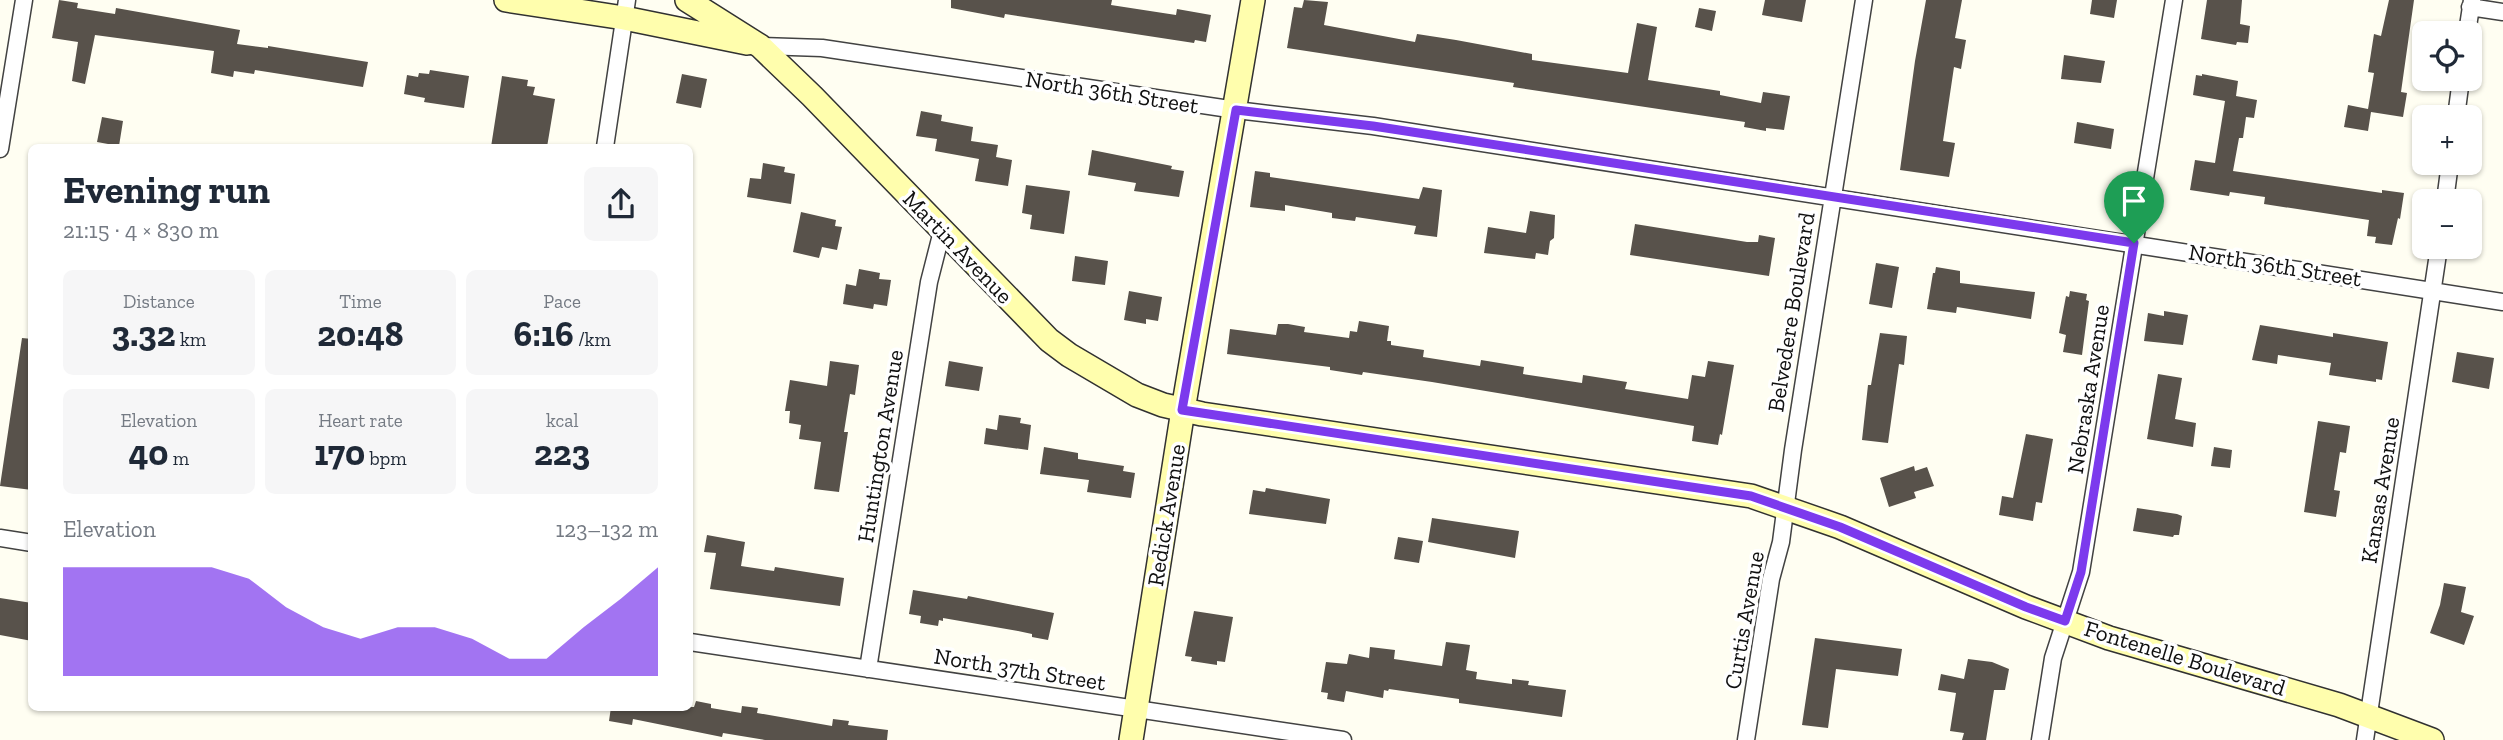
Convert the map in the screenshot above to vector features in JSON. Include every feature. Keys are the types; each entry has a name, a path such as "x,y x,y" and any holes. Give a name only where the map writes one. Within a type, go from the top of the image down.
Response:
{"main road":[{"path":"506,0 625,9 760,46"},
{"path":"687,0 760,46"},
{"name":"Redick Avenue","path":"1131,740 1182,410 1253,0"},
{"name":"Martin Avenue","path":"760,46 1049,340 1096,373 1138,395 1182,410 1751,496 1785,508"},
{"name":"Fontenelle Boulevard","path":"1785,508 1840,527 2026,607 2109,638 2369,715 2432,740"}],"street":[{"path":"0,149 24,0"},
{"name":"Belvedere Boulevard","path":"1785,508 1864,0"},
{"name":"Nebraska Avenue","path":"2040,740 2053,658 2081,572 2174,0"},
{"path":"2469,21 2471,3 2503,12"},
{"path":"605,144 625,9"},
{"name":"North 36th Street","path":"760,46 822,48 1236,110 1373,126 2503,302"},
{"name":"Huntington Avenue","path":"868,669 929,282 942,232"},
{"name":"Kansas Avenue","path":"2365,740 2437,259"},
{"name":"Curtis Avenue","path":"1746,740 1785,508"},
{"path":"0,538 28,542"},
{"name":"North 37th Street","path":"693,642 1343,740"}],"building":[{"path":"59,0 78,3 77,8 115,14 116,8 240,30 237,44 268,46 368,62 363,87 255,70 254,74 234,71 233,77 211,73 214,51 95,35 85,84 72,81 78,42 52,38"},
{"path":"951,0 1112,0 1111,5 1176,15 1177,9 1211,15 1206,42 1195,40 1194,43 1005,14 1004,18 951,8"},
{"path":"1304,0 1328,2 1324,25 1415,42 1417,34 1456,40 1532,54 1532,60 1628,73 1637,23 1657,27 1648,80 1720,91 1720,95 1761,103 1763,92 1790,96 1784,130 1766,128 1766,131 1744,127 1745,122 1513,87 1514,83 1287,48 1294,7 1302,8"},
{"path":"1765,0 1806,0 1802,22 1762,15"},
{"path":"1926,0 1962,0 1955,38 1966,40 1961,69 1954,67 1943,141 1955,143 1949,177 1900,170"},
{"path":"2092,0 2117,0 2114,18 2090,14"},
{"path":"2207,0 2242,0 2240,24 2250,26 2248,43 2237,42 2236,45 2201,39"},
{"path":"2389,0 2414,0 2401,92 2407,93 2403,117 2371,112 2368,131 2344,127 2348,105 2368,109 2374,73 2368,72 2374,34 2381,36"},
{"path":"1699,8 1716,11 1712,31 1695,27"},
{"path":"2064,55 2105,61 2101,83 2061,79"},
{"path":"430,70 469,76 464,108 424,102 425,98 404,94 407,75 418,77 419,73 429,74"},
{"path":"682,74 707,79 701,108 676,103"},
{"path":"2196,75 2238,81 2236,96 2257,100 2254,118 2246,117 2233,171 2382,193 2382,190 2404,193 2392,245 2375,243 2376,237 2367,236 2369,220 2264,204 2265,197 2230,192 2229,196 2190,190 2195,160 2215,163 2225,101 2193,95"},
{"path":"502,76 528,80 527,86 535,87 533,95 555,99 548,144 491,144"},
{"path":"921,111 942,115 941,121 973,127 971,141 998,145 996,157 1012,160 1008,186 975,181 979,159 935,151 937,139 916,136"},
{"path":"102,117 123,121 119,144 97,142"},
{"path":"2077,122 2114,129 2111,149 2074,143"},
{"path":"1092,150 1172,166 1171,169 1184,171 1179,197 1134,191 1136,183 1088,175"},
{"path":"763,163 785,167 784,172 795,174 791,204 747,197 750,178 761,179"},
{"path":"1255,171 1270,173 1270,177 1419,199 1423,187 1442,190 1437,237 1414,234 1416,226 1356,217 1355,221 1332,218 1332,213 1285,205 1285,211 1250,207"},
{"path":"1026,185 1070,191 1064,234 1030,229 1032,215 1022,213"},
{"path":"1530,211 1555,215 1554,238 1550,241 1548,255 1536,253 1535,259 1484,253 1488,227 1526,233"},
{"path":"801,212 836,220 835,226 842,227 837,250 822,247 819,258 793,252"},
{"path":"1635,224 1747,242 1758,242 1759,235 1775,238 1769,276 1630,255"},
{"path":"1075,256 1108,261 1105,285 1072,281"},
{"path":"1876,263 1899,267 1892,308 1869,304"},
{"path":"1936,267 1960,271 1960,283 2035,292 2031,319 1957,307 1956,313 1927,309"},
{"path":"859,269 880,273 879,279 891,280 887,306 874,304 873,309 843,304 846,284 856,286"},
{"path":"1129,291 1162,297 1158,321 1146,319 1146,324 1124,320"},
{"path":"2070,291 2087,294 2086,300 2089,301 2082,355 2063,352 2066,335 2059,333 2066,296 2069,297"},
{"path":"2164,311 2188,315 2183,345 2144,341 2148,313 2164,316"},
{"path":"1359,321 1389,326 1387,341 1391,341 1391,345 1424,350 1423,357 1480,366 1481,360 1524,367 1523,374 1582,383 1583,375 1627,382 1625,389 1688,399 1692,375 1705,377 1708,361 1734,365 1722,435 1720,434 1718,445 1692,441 1694,426 1432,382 1363,372 1362,375 1330,370 1330,367 1227,354 1230,329 1276,335 1278,324 1288,324 1305,327 1304,332 1349,338 1350,331 1357,332"},
{"path":"2260,325 2333,337 2333,333 2388,342 2382,380 2376,379 2376,382 2329,375 2331,363 2278,355 2277,364 2252,360"},
{"path":"1880,333 1907,336 1904,365 1899,364 1888,443 1862,440 1868,385 1871,385"},
{"path":"22,338 28,339 28,490 0,486"},
{"path":"2457,352 2494,358 2489,389 2452,382"},
{"path":"830,361 859,365 855,395 850,394 844,432 848,432 839,492 814,489 821,442 799,439 801,425 789,423 790,411 785,411 790,380 827,386"},
{"path":"949,361 983,367 979,391 945,386"},
{"path":"2158,374 2182,378 2175,419 2196,423 2193,447 2147,439"},
{"path":"999,415 1021,418 1020,423 1031,425 1028,450 984,444 986,428 997,430"},
{"path":"2318,421 2350,426 2346,453 2340,452 2334,490 2340,491 2336,517 2304,512"},
{"path":"2026,434 2053,439 2042,503 2036,502 2033,521 1999,515 2002,496 2013,498"},
{"path":"1044,447 1078,453 1078,459 1124,466 1123,471 1135,473 1131,498 1087,492 1089,480 1040,474"},
{"path":"2214,447 2232,450 2230,468 2211,466"},
{"path":"1914,466 1915,471 1927,467 1934,486 1914,492 1916,498 1889,507 1880,478"},
{"path":"1266,488 1330,499 1326,524 1249,514 1253,490 1265,492"},
{"path":"2137,508 2182,516 2179,535 2173,537 2133,531"},
{"path":"1432,518 1519,531 1515,558 1428,542"},
{"path":"707,535 745,542 741,566 774,571 775,567 844,578 840,606 710,589 716,553 704,552"},
{"path":"1398,537 1423,541 1419,563 1394,559"},
{"path":"2444,583 2466,587 2461,612 2474,616 2464,645 2430,633"},
{"path":"913,590 967,599 968,596 1054,613 1048,640 1018,631 943,618 943,621 939,620 938,626 920,623 921,616 909,614"},
{"path":"0,598 28,602 28,640 0,635"},
{"path":"1194,611 1233,617 1225,662 1217,661 1217,665 1191,661 1192,657 1185,656"},
{"path":"1815,638 1902,649 1898,676 1836,669 1828,728 1802,725"},
{"path":"1446,642 1470,645 1466,670 1477,672 1476,679 1512,684 1512,679 1529,681 1528,685 1566,690 1562,717 1459,703 1459,699 1389,689 1384,690 1383,698 1346,691 1344,702 1327,699 1328,693 1321,692 1326,662 1347,664 1349,654 1369,658 1370,647 1395,650 1394,659 1442,666"},
{"path":"1968,659 1992,662 2009,669 2005,690 1994,690 1986,740 1962,740 1964,733 1950,731 1956,693 1938,690 1941,674 1964,679"},
{"path":"696,701 711,704 711,708 741,713 742,706 758,708 757,713 832,726 833,719 849,721 848,725 888,730 887,740 765,740 723,733 722,737 633,719 632,725 609,721 610,711 693,711"}],"route":[{"path":"1236,110 1373,126 2134,243 2081,572 2065,621 2026,607 1840,527 1751,496 1182,410 1236,110"}]}
